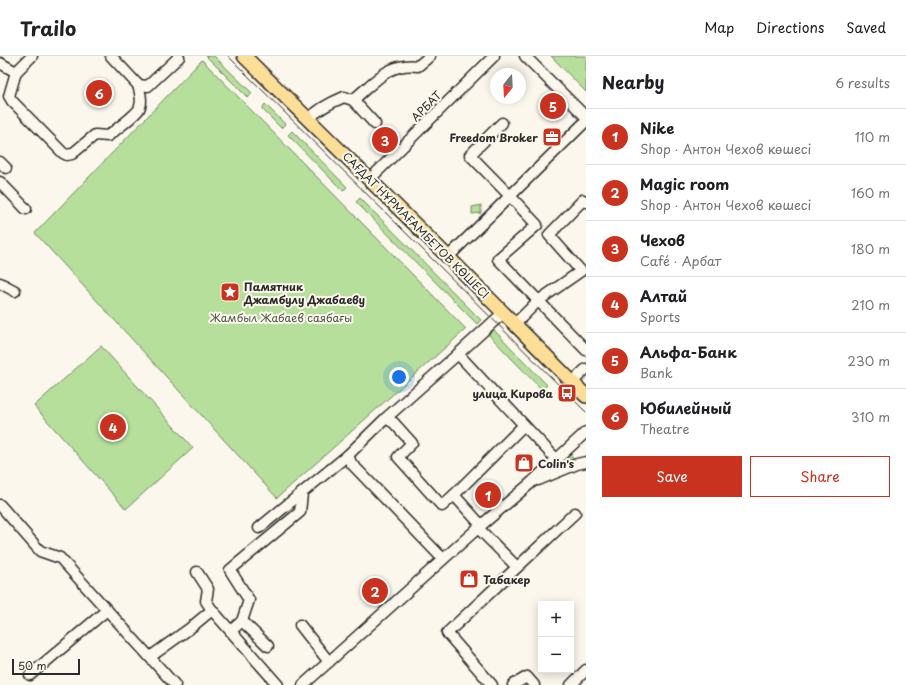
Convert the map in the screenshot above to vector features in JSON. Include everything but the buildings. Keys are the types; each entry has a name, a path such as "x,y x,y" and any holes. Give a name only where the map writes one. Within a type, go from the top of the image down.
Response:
{"main road":[{"name":"САҒДАТ НҰРМАҒАМБЕТОВ КӨШЕСІ","path":"244,56 448,257 586,396"}],"street":[{"path":"32,56 16,72 10,96 12,101 62,153 67,154 72,154 95,135 108,136 139,110 141,103 138,85 111,56"},
{"path":"138,85 148,86 179,57 178,56"},
{"path":"353,100 384,73 394,67 407,64 418,66 430,56"},
{"name":"АРБАТ","path":"375,174 494,56"},
{"path":"525,56 586,117"},
{"path":"0,63 16,72"},
{"path":"309,120 314,114 344,97 353,100 375,124"},
{"path":"448,257 586,120"},
{"path":"502,123 470,155 537,225 498,259 586,350"},
{"path":"0,182 26,209"},
{"path":"515,324 538,301 584,269 549,235 583,200 586,202"},
{"path":"0,283 15,291"},
{"path":"259,528 348,455 386,418 503,312"},
{"path":"458,354 556,460"},
{"path":"572,382 586,369"},
{"path":"386,418 394,423 412,443 398,457 442,506 524,425"},
{"path":"303,685 479,526 532,482 586,432"},
{"path":"348,455 351,463 443,559"},
{"path":"532,482 586,462"},
{"path":"231,631 242,621 249,600 230,570 300,512 302,494"},
{"path":"454,495 479,526 517,567"},
{"path":"0,504 40,551 60,558 175,685"},
{"path":"492,685 447,633 575,513"},
{"path":"197,572 208,589 206,601 212,610 278,685"},
{"path":"30,675 107,610"},
{"path":"150,657 189,629 212,610"},
{"path":"242,621 268,646"},
{"path":"300,625 329,662"},
{"path":"571,685 586,670"},
{"path":"514,685 527,677 534,685"}],"green space":[{"path":"206,56 214,56 252,93 248,98"},
{"path":"551,56 586,56 586,92"},
{"name":"Жамбыл Жабаев саябағы","path":"202,60 466,329 277,498 35,233"},
{"path":"265,104 285,124 281,128 262,109"},
{"path":"292,131 347,187 343,191 288,135"},
{"path":"360,198 481,320 477,324 356,202"},
{"path":"481,205 481,213 472,214 472,207"},
{"path":"492,328 547,385 542,390 487,333"},
{"path":"101,346 193,448 126,509 34,406"},
{"path":"569,454 575,461 549,472"}],"tram line":[{"path":"228,56 586,412"}],"place":[{"name":"Юбилейный","path":"99,93"},
{"name":"Альфа-Банк","path":"553,106"},
{"name":"Freedom Broker","path":"552,137"},
{"name":"Чехов","path":"385,140"},
{"name":"Памятник Джамбулу Джабаеву","path":"230,292"},
{"name":"улица Кирова","path":"567,393"},
{"name":"Алтай","path":"113,427"},
{"name":"Colin's","path":"524,463"},
{"name":"Nike","path":"488,495"},
{"name":"Табакер","path":"469,579"},
{"name":"Magic room","path":"375,591"}]}
